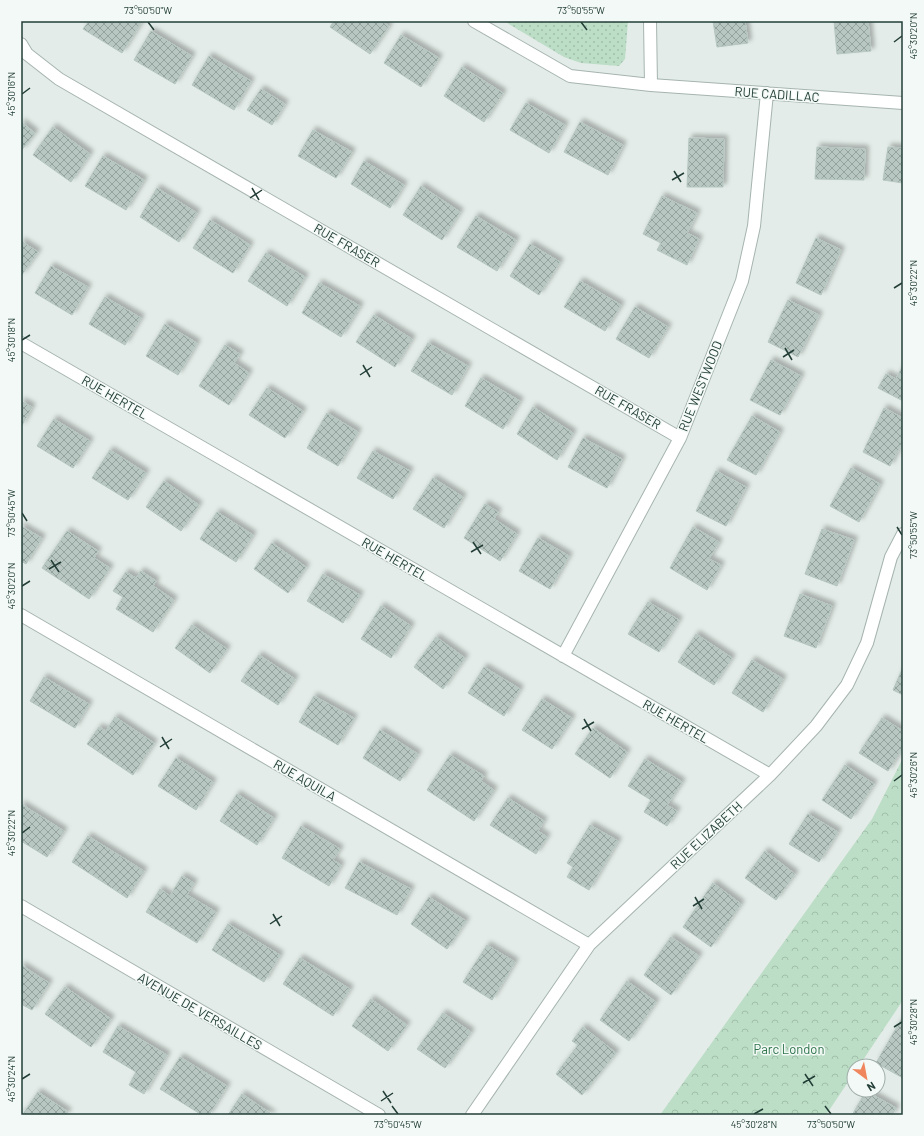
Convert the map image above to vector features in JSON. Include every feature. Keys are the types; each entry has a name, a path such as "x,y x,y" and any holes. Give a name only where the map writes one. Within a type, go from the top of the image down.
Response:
{"street":[{"name":"RUE CADILLAC","path":"474,21 570,76 651,85 903,103"},
{"path":"650,21 651,85"},
{"name":"RUE FRASER","path":"21,44 27,54 59,79 680,438"},
{"name":"RUE WESTWOOD","path":"562,656 680,438 742,281 754,226 767,93"},
{"name":"RUE HERTEL","path":"21,344 770,775"},
{"name":"RUE ELIZABETH","path":"472,1115 589,945 770,775 816,726 847,685 867,643 891,557 903,534"},
{"name":"RUE AQUILA","path":"21,615 589,945"},
{"name":"AVENUE DE VERSAILLES","path":"21,906 379,1115"}],"green space":[{"path":"504,21 628,21 625,59 619,66 581,63 564,57"},
{"name":"Parc London","path":"903,758 903,1000 864,1058 846,1058 846,1085 826,1115 660,1115 872,819"}],"building":[{"path":"89,21 138,21 141,23 122,53 83,29"},
{"path":"334,21 381,21 389,26 370,54 330,27"},
{"path":"713,21 745,21 748,43 717,47"},
{"path":"834,21 868,21 871,51 837,54"},
{"path":"151,31 192,56 175,84 134,60"},
{"path":"401,35 439,58 421,87 384,63"},
{"path":"209,56 251,81 234,110 192,85"},
{"path":"462,67 503,93 484,122 444,96"},
{"path":"261,89 285,104 272,125 247,110"},
{"path":"526,103 565,125 549,153 510,130"},
{"path":"21,122 35,133 21,151"},
{"path":"580,122 623,145 608,175 564,152"},
{"path":"53,127 90,154 71,182 33,155"},
{"path":"313,130 352,152 336,178 298,156"},
{"path":"689,138 724,139 723,187 687,187"},
{"path":"817,147 865,149 864,180 815,179"},
{"path":"888,147 903,148 903,183 883,180"},
{"path":"103,156 144,180 126,210 85,186"},
{"path":"364,161 404,185 390,208 351,184"},
{"path":"421,186 460,212 442,240 403,215"},
{"path":"157,188 197,213 179,242 140,217"},
{"path":"662,196 697,213 687,233 699,239 687,265 657,250 661,243 643,234"},
{"path":"476,216 516,240 497,271 457,247"},
{"path":"210,220 250,245 233,273 193,248"},
{"path":"816,238 841,250 821,295 796,283"},
{"path":"21,241 38,252 21,276"},
{"path":"530,244 560,262 539,295 510,276"},
{"path":"266,253 305,277 287,306 248,281"},
{"path":"51,266 88,287 72,315 35,293"},
{"path":"580,281 621,305 605,331 564,307"},
{"path":"319,283 360,306 341,337 302,313"},
{"path":"105,297 141,318 125,345 89,324"},
{"path":"788,300 819,315 798,357 768,342"},
{"path":"635,307 668,327 649,358 616,339"},
{"path":"374,315 412,339 395,367 356,342"},
{"path":"165,324 197,343 178,375 146,356"},
{"path":"428,343 468,366 452,395 411,371"},
{"path":"225,345 240,354 234,363 249,373 229,405 199,386"},
{"path":"771,360 801,376 780,415 750,400"},
{"path":"903,365 903,401 878,388 886,374 896,379"},
{"path":"481,378 520,401 503,429 465,406"},
{"path":"267,388 303,411 285,438 249,415"},
{"path":"21,401 32,407 21,427"},
{"path":"533,407 573,433 557,460 517,434"},
{"path":"884,408 903,418 903,441 890,466 863,452"},
{"path":"327,413 358,432 338,466 307,448"},
{"path":"752,416 780,432 756,475 727,460"},
{"path":"54,419 90,441 73,468 37,446"},
{"path":"583,438 622,459 607,488 568,467"},
{"path":"110,450 146,473 128,500 92,478"},
{"path":"373,451 410,471 393,499 357,478"},
{"path":"851,468 880,484 859,522 830,506"},
{"path":"716,471 746,487 726,526 696,511"},
{"path":"433,478 463,497 444,528 413,509"},
{"path":"164,481 199,505 181,531 146,507"},
{"path":"485,504 498,512 494,519 517,534 500,561 464,538"},
{"path":"217,512 253,535 236,562 200,539"},
{"path":"21,526 42,538 26,564 21,561"},
{"path":"693,527 719,542 709,559 721,565 707,590 670,568"},
{"path":"822,529 854,540 837,586 805,574"},
{"path":"67,531 98,551 94,558 110,568 89,599 42,568"},
{"path":"538,538 569,556 550,589 519,571"},
{"path":"272,543 306,567 288,593 254,569"},
{"path":"141,571 156,581 153,586 174,600 153,632 116,609 123,597 113,591 126,572 136,578"},
{"path":"323,574 360,595 343,623 307,601"},
{"path":"800,594 832,606 816,648 784,636"},
{"path":"648,602 679,620 659,652 628,634"},
{"path":"381,606 411,626 391,658 361,639"},
{"path":"192,625 227,649 210,673 175,648"},
{"path":"696,634 732,658 714,685 678,662"},
{"path":"436,637 465,658 443,689 414,667"},
{"path":"259,655 295,679 278,705 241,681"},
{"path":"752,660 783,679 763,712 732,693"},
{"path":"484,667 520,689 504,716 468,693"},
{"path":"903,667 903,695 893,690"},
{"path":"44,677 89,704 75,728 30,701"},
{"path":"314,696 354,718 338,745 299,722"},
{"path":"542,699 572,718 552,749 522,730"},
{"path":"115,717 154,743 133,775 87,744 99,727 106,731"},
{"path":"882,718 903,731 903,748 888,771 859,753"},
{"path":"593,728 627,752 610,778 575,754"},
{"path":"380,730 418,754 400,781 363,758"},
{"path":"450,755 484,776 481,781 494,790 474,821 427,790"},
{"path":"176,758 213,782 196,810 158,786"},
{"path":"645,759 682,782 667,805 677,811 667,826 644,812 651,800 628,786"},
{"path":"845,765 874,784 851,819 822,800"},
{"path":"237,794 274,818 257,845 220,821"},
{"path":"508,798 544,821 538,831 547,837 536,854 490,825"},
{"path":"21,804 64,831 47,857 21,841"},
{"path":"808,814 838,832 819,862 789,844"},
{"path":"590,825 618,841 589,890 567,877 573,867 567,863"},
{"path":"301,826 340,849 333,860 341,865 329,886 282,858"},
{"path":"88,836 144,871 127,898 72,862"},
{"path":"765,851 795,874 776,900 745,878"},
{"path":"359,862 411,889 397,915 345,888"},
{"path":"182,876 194,883 187,895 216,912 197,943 146,912 160,889 170,896"},
{"path":"713,883 741,904 711,947 683,927"},
{"path":"429,897 466,921 447,949 411,924"},
{"path":"228,924 280,955 264,982 212,950"},
{"path":"671,937 699,956 671,995 644,975"},
{"path":"487,945 515,962 492,1000 463,982"},
{"path":"300,958 350,989 333,1016 283,984"},
{"path":"21,965 49,983 32,1010 21,1004"},
{"path":"627,981 656,1002 629,1041 600,1020"},
{"path":"65,987 111,1019 91,1047 45,1014"},
{"path":"371,999 407,1025 388,1051 352,1026"},
{"path":"443,1013 471,1032 445,1068 417,1049"},
{"path":"903,1018 903,1078 886,1069 886,1058 879,1058"},
{"path":"118,1026 167,1055 144,1094 129,1085 136,1072 103,1052"},
{"path":"583,1027 616,1053 582,1095 556,1074 578,1045 572,1041"},
{"path":"180,1057 227,1086 209,1115 202,1115 160,1089"},
{"path":"38,1092 68,1112 66,1115 21,1115 21,1112 23,1114"},
{"path":"242,1094 273,1115 228,1115"},
{"path":"862,1098 878,1098 896,1108 892,1115 852,1115"}]}
